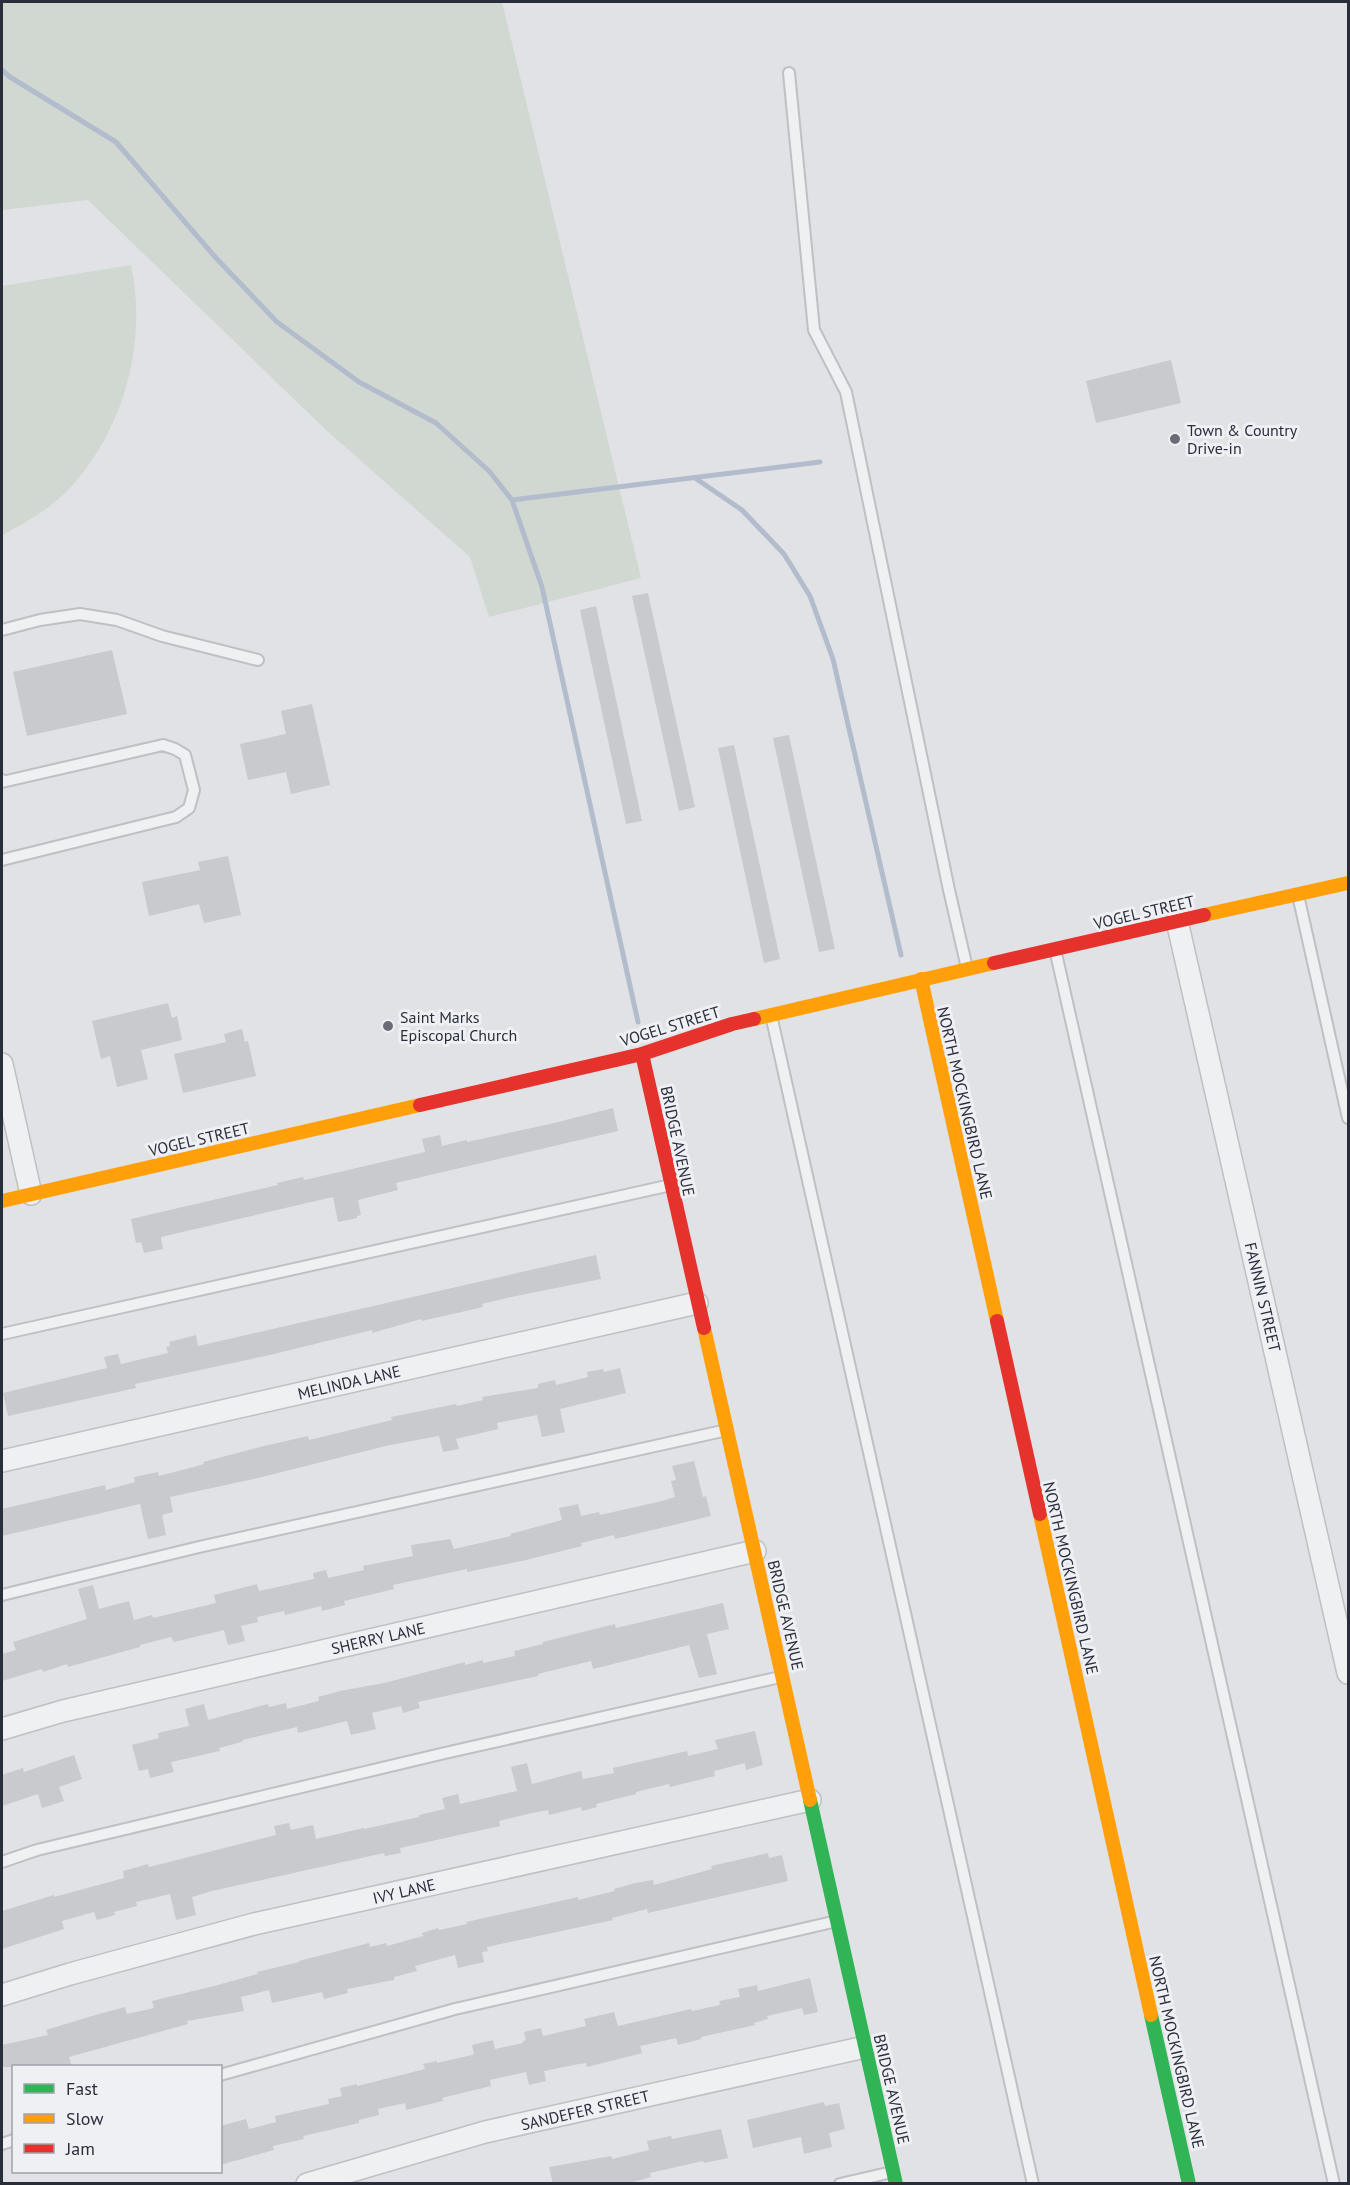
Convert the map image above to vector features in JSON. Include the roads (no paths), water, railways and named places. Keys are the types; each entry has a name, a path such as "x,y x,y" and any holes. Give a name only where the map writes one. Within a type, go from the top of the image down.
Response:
{"street":[{"name":"VOGEL STREET","path":"2,1201 642,1054 732,1024 967,968 1348,883"},
{"name":"FANNIN STREET","path":"1177,921 1348,1672"},
{"name":"NORTH MOCKINGBIRD LANE","path":"921,979 1189,2184"},
{"name":"BRIDGE AVENUE","path":"642,1054 895,2177"},
{"path":"2,1064 31,1194"},
{"name":"MELINDA LANE","path":"2,1461 697,1303"},
{"name":"SHERRY LANE","path":"2,1729 63,1711 755,1551"},
{"name":"IVY LANE","path":"2,1995 69,1974 254,1924 810,1800"},
{"name":"SANDEFER STREET","path":"307,2184 485,2133 865,2047"}],"lane":[{"path":"789,73 814,330 846,392 967,968"},
{"path":"2,630 40,620 80,614 117,620 162,636 258,660"},
{"path":"2,781 163,745 185,755 194,790 189,808 177,817 2,860"},
{"path":"1298,894 1348,1118"},
{"path":"1055,949 1334,2184"},
{"path":"771,1015 1033,2184"},
{"path":"2,1334 671,1185"},
{"path":"2,1595 199,1547 727,1430"},
{"path":"2,1862 49,1847 783,1676"},
{"path":"222,2074 455,2009 837,1921"},
{"path":"840,2184 895,2177"}],"waterway":[{"path":"2,70 116,142 216,258 277,322 359,382 436,423 489,471 512,500 542,587 638,1022"},
{"path":"512,500 820,462"},
{"path":"695,478 742,510 784,554 810,596 833,659 901,955"}],"place":[{"name":"Town & Country Drive-in","path":"1175,439"},
{"name":"Saint Marks Episcopal Church","path":"388,1026"}]}
